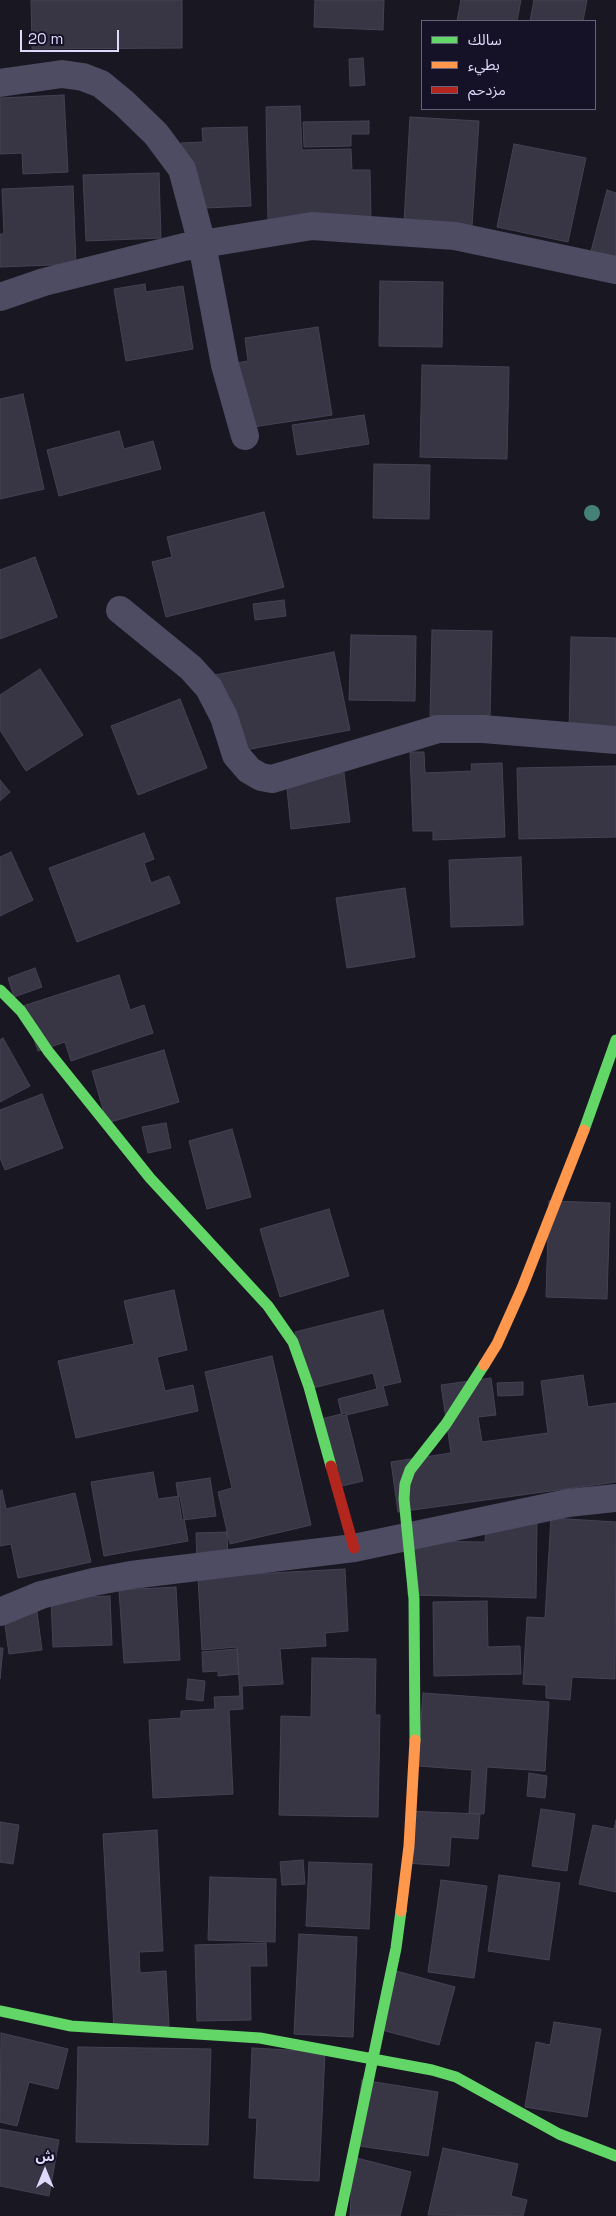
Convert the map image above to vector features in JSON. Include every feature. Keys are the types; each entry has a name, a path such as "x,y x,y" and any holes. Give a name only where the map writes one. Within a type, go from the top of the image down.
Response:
{"street":[{"path":"0,83 62,74 83,77 101,84 124,102 156,134 182,169 202,244 225,365 245,436"},
{"path":"0,296 44,282 184,247 312,226 455,236 616,270"},
{"path":"120,610 191,668 209,688 224,717 236,755 249,770 261,778 280,776 438,729 483,729 616,740"},
{"path":"0,990 21,1011 48,1051 150,1178 268,1306 292,1342 309,1387 354,1548"},
{"path":"340,2216 396,1948 409,1846 416,1741 416,1669 404,1499 405,1484 410,1470 446,1424 497,1344 574,1160 616,1040"},
{"path":"0,1612 41,1595 93,1582 131,1575 354,1548 408,1535 568,1503 616,1498"},
{"path":"0,2011 71,2026 260,2038 432,2070 456,2077 559,2134 616,2156"}],"building":[{"path":"31,0 182,0 182,48 32,49"},
{"path":"315,0 384,0 383,30 314,27"},
{"path":"461,0 521,0 517,20 457,20"},
{"path":"534,0 587,0 583,20 530,20"},
{"path":"363,58 365,85 350,86 349,59"},
{"path":"64,95 68,172 23,174 22,153 0,154 0,98"},
{"path":"300,106 302,150 351,149 352,170 370,170 371,220 268,222 266,107"},
{"path":"410,117 479,121 472,226 404,222"},
{"path":"369,121 369,134 351,134 351,146 304,147 303,122"},
{"path":"247,127 251,206 184,209 181,143 203,142 202,128"},
{"path":"514,144 586,158 568,242 497,227"},
{"path":"159,173 161,238 86,241 83,175"},
{"path":"73,186 76,264 0,267 0,234 4,234 2,189"},
{"path":"607,190 616,193 616,262 590,255"},
{"path":"380,281 443,282 442,347 379,346"},
{"path":"145,284 146,292 183,286 193,349 126,361 114,289"},
{"path":"318,327 332,415 240,429 230,364 248,361 245,338"},
{"path":"422,365 509,367 507,459 420,457"},
{"path":"23,394 44,489 0,499 0,399"},
{"path":"364,415 369,444 297,455 292,425"},
{"path":"119,431 124,449 153,441 161,469 59,496 47,450"},
{"path":"374,464 430,465 429,519 373,518"},
{"path":"264,512 284,587 166,617 152,562 172,557 167,537"},
{"path":"35,557 57,617 0,639 0,570"},
{"path":"284,600 286,616 255,620 253,604"},
{"path":"432,630 492,631 490,717 430,716"},
{"path":"351,635 416,636 415,701 349,700"},
{"path":"571,637 616,638 616,732 569,731"},
{"path":"334,652 350,730 230,753 215,675"},
{"path":"40,669 83,735 26,771 0,730 0,695"},
{"path":"180,699 207,768 138,795 111,726"},
{"path":"410,752 424,752 425,773 472,771 471,764 502,763 505,837 433,840 433,831 413,831"},
{"path":"616,766 616,837 519,839 517,768"},
{"path":"344,773 350,822 291,829 286,779"},
{"path":"0,780 10,792 0,801"},
{"path":"144,833 154,859 144,863 151,883 169,876 180,903 77,942 49,868"},
{"path":"11,852 33,900 0,916 0,857"},
{"path":"521,857 523,925 451,927 449,860"},
{"path":"405,888 415,957 347,968 336,898"},
{"path":"35,968 42,987 14,997 8,978"},
{"path":"119,975 130,1010 144,1005 153,1033 71,1061 65,1042 38,1051 23,1006"},
{"path":"3,1038 30,1086 0,1102 0,1040"},
{"path":"164,1050 179,1102 107,1123 92,1071"},
{"path":"42,1094 63,1148 5,1170 0,1158 0,1110"},
{"path":"166,1123 171,1148 148,1153 142,1127"},
{"path":"232,1129 251,1197 207,1209 189,1141"},
{"path":"549,1201 610,1203 607,1299 546,1297"},
{"path":"329,1209 349,1276 280,1297 260,1229"},
{"path":"174,1290 187,1350 157,1357 165,1391 193,1385 198,1411 76,1438 58,1361 134,1344 124,1301"},
{"path":"383,1310 401,1382 383,1386 388,1405 342,1416 338,1399 377,1389 373,1373 309,1389 295,1332"},
{"path":"272,1356 311,1525 230,1544 218,1492 232,1488 205,1372"},
{"path":"583,1375 588,1407 616,1403 616,1482 398,1512 391,1462 451,1453 441,1385 491,1378 496,1415 478,1417 482,1442 548,1433 541,1381"},
{"path":"523,1382 523,1395 498,1396 497,1383"},
{"path":"346,1413 363,1481 338,1487 321,1419"},
{"path":"153,1472 158,1499 180,1496 188,1541 104,1556 91,1482"},
{"path":"210,1478 216,1516 182,1520 176,1483"},
{"path":"2,1490 6,1509 75,1493 91,1562 18,1578 11,1544 0,1546 0,1491"},
{"path":"551,1518 616,1522 615,1679 572,1677 570,1700 546,1698 546,1685 523,1684 527,1617 545,1618"},
{"path":"486,1524 537,1524 536,1598 408,1595 409,1541 485,1542"},
{"path":"227,1532 228,1559 197,1560 196,1533"},
{"path":"345,1569 348,1631 325,1633 326,1646 280,1649 283,1684 242,1686 243,1709 229,1710 233,1794 153,1798 149,1720 181,1718 181,1711 215,1709 214,1697 240,1696 237,1647 202,1650 198,1577"},
{"path":"176,1587 180,1660 124,1663 119,1590"},
{"path":"110,1596 112,1645 53,1647 51,1598"},
{"path":"487,1601 488,1647 520,1646 521,1674 434,1676 433,1602"},
{"path":"37,1612 42,1650 9,1654 4,1617"},
{"path":"0,1648 3,1648 0,1679"},
{"path":"237,1649 239,1674 218,1676 218,1671 203,1672 202,1652"},
{"path":"312,1658 376,1659 375,1715 380,1715 378,1817 279,1815 281,1716 311,1717"},
{"path":"188,1679 205,1681 203,1701 186,1699"},
{"path":"423,1693 549,1702 545,1771 487,1767 484,1814 469,1813 472,1770 418,1766"},
{"path":"529,1773 547,1776 545,1798 527,1796"},
{"path":"541,1809 575,1814 567,1871 532,1866"},
{"path":"407,1811 480,1814 478,1839 451,1837 449,1866 405,1863"},
{"path":"616,1820 616,1892 579,1884 593,1825 614,1829"},
{"path":"0,1822 19,1825 13,1864 0,1862"},
{"path":"157,1830 163,1951 139,1952 140,1973 166,1971 169,2026 114,2029 103,1834"},
{"path":"303,1860 305,1884 282,1885 280,1862"},
{"path":"309,1862 372,1864 369,1929 306,1926"},
{"path":"499,1875 560,1883 549,1960 488,1951"},
{"path":"210,1877 276,1879 275,1942 208,1940"},
{"path":"441,1880 487,1886 474,1978 428,1972"},
{"path":"299,1934 357,1937 353,2037 294,2034"},
{"path":"266,1943 267,1966 250,1966 251,2020 197,2021 195,1945"},
{"path":"389,1969 455,1987 439,2045 374,2028"},
{"path":"554,2022 601,2029 587,2117 525,2107 536,2042 550,2045"},
{"path":"1,2033 68,2049 58,2089 29,2082 17,2126 0,2122"},
{"path":"78,2047 211,2049 208,2145 76,2142"},
{"path":"252,2048 325,2052 319,2181 254,2178 257,2118 249,2118"},
{"path":"362,2080 438,2092 428,2156 352,2145"},
{"path":"0,2129 59,2140 49,2196 0,2186"},
{"path":"443,2148 518,2164 511,2196 527,2200 523,2216 428,2215"},
{"path":"353,2157 411,2172 400,2216 350,2216"}],"traffic: fast":[{"path":"0,990 21,1011 48,1051 150,1178 268,1306 293,1342 309,1387 331,1466"},
{"path":"584,1130 616,1040"},
{"path":"415,1740 414,1599 404,1499 405,1484 410,1470 446,1424 484,1365"},
{"path":"340,2216 396,1948 401,1911"},
{"path":"0,2011 71,2026 260,2038 432,2070 456,2077 559,2134 616,2156"}],"traffic: slow":[{"path":"484,1365 497,1344 522,1288 584,1130"},
{"path":"401,1911 409,1846 415,1740"}],"traffic: jam":[{"path":"331,1466 354,1548"}]}
